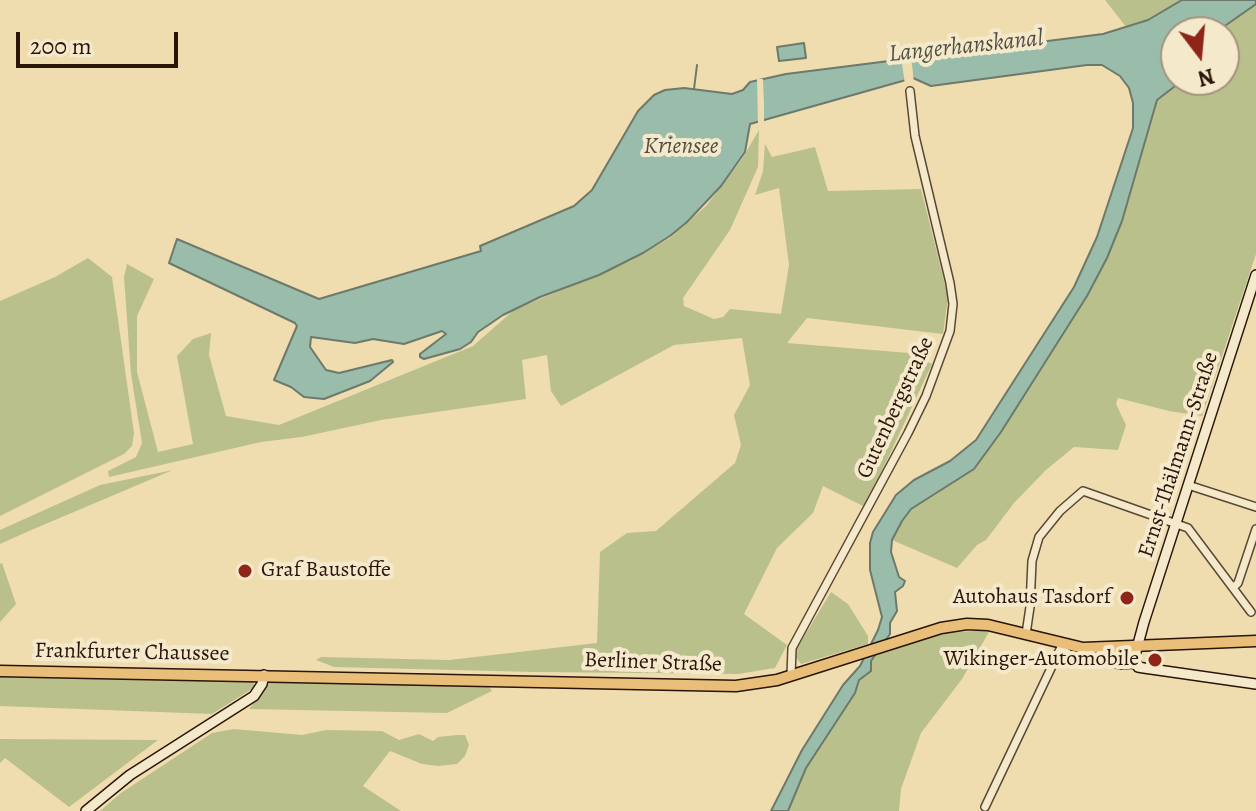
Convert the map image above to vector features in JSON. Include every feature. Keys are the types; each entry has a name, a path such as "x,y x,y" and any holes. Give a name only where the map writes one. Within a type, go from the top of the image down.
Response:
{"main road":[{"name":"Ernst-Thälmann-Straße","path":"1135,664 1136,646 1256,275"},
{"name":"Berliner Straße","path":"264,675 736,686 791,676 941,628 967,624 988,625 1062,646 1083,648 1256,641"},
{"path":"1135,664 1144,668 1256,684"},
{"name":"Frankfurter Chaussee","path":"0,671 264,675"},
{"path":"86,811 130,775 254,696 264,675"}],"street":[{"name":"Gutenbergstraße","path":"791,676 792,648 908,433 926,396 950,331 953,310 950,283 915,136 910,91"},
{"path":"1188,485 1256,507"},
{"path":"1026,634 1036,544 1043,530 1080,492 1188,528 1251,612"},
{"path":"1233,588 1238,583 1256,529"},
{"path":"985,807 1062,646 1072,656 1122,665 1135,664"}],"green space":[{"path":"1105,0 1182,0 1127,28"},
{"path":"1256,4 1256,254 1202,416 1118,398 1116,404 1126,425 1118,450 1074,447 1014,503 986,540 977,545 957,568 892,540 911,509 974,469 1087,296 1122,221 1157,100 1162,96 1240,96 1238,16"},
{"path":"759,130 758,167 730,230 683,298 684,306 714,319 723,317 730,309 781,314 789,265 779,188 755,195 763,171 765,144 772,157 815,147 828,191 921,189 948,297 943,334 807,318 787,343 909,353 932,364 865,507 823,486 813,513 777,548 744,614 787,645 775,668 738,674 534,672 334,667 316,660 321,657 449,660 597,643 600,552 627,533 656,531 735,463 741,445 734,415 750,385 742,338 674,345 561,406 551,391 547,355 522,360 526,399 381,420 302,437 261,442 109,477 108,471 136,457 142,443 131,374 124,277 127,264 154,279 137,316 137,372 158,452 193,444 177,356 193,339 211,333 209,355 226,416 279,425 473,346 514,310 630,261 670,238 706,206 742,159"},
{"path":"88,258 112,277 134,433 132,446 124,454 0,516 0,301 55,277"},
{"path":"173,470 0,544 0,530 100,485"},
{"path":"0,564 16,604 0,622"},
{"path":"831,592 848,604 868,636 868,644 801,664 796,657 797,648"},
{"path":"990,630 962,679 921,733 901,789 899,811 788,811 806,768 859,680 871,671 871,661 879,651 943,633"},
{"path":"1068,650 1124,652 1130,658 1121,661"},
{"path":"0,677 253,682 255,687 212,714 0,706"},
{"path":"270,682 487,684 492,691 447,713 249,709"},
{"path":"234,729 302,735 326,730 382,731 399,740 419,734 433,741 438,737 465,735 469,745 465,756 457,764 438,766 422,764 390,751 363,786 401,811 100,811 121,793 212,733"},
{"path":"0,739 158,740 69,807 5,758 0,763"}],"water":[{"name":"Kriensee","path":"1182,0 1256,0 1256,4 1239,16 1160,16 1162,96 1157,100 1122,221 1107,258 1087,296 974,469 911,509 902,521 892,540 891,552 899,577 905,581 895,592 897,611 890,623 890,634 871,661 871,671 859,680 855,693 806,768 788,811 771,811 802,750 843,685 860,666 882,617 870,570 873,532 896,495 914,480 950,461 976,440 1074,287 1097,237 1133,128 1133,103 1129,88 1120,76 1102,65 1087,65 931,86 913,78 750,124 745,152 721,186 670,236 599,275 503,315 460,349 424,359 420,357 446,334 442,331 404,344 373,339 355,343 311,337 310,347 326,370 339,373 393,362 370,381 324,399 304,397 274,380 297,326 295,323 169,263 177,239 319,299 481,251 480,246 574,206 592,190 638,111 654,95 665,90 684,88 732,94 743,90 750,82 786,74 1103,34 1148,20"},
{"path":"804,43 806,58 779,61 777,47"}],"pier":[{"path":"911,55 914,83 905,85 901,56"},
{"path":"757,79 763,79 764,105 764,123 758,125"}],"waterway":[{"path":"694,89 697,65"}],"place":[{"name":"Graf Baustoffe","path":"245,571"},
{"name":"Autohaus Tasdorf","path":"1127,598"},
{"name":"Wikinger-Automobile","path":"1155,660"}],"water label":[{"name":"Langerhanskanal","path":"966,47"}]}
